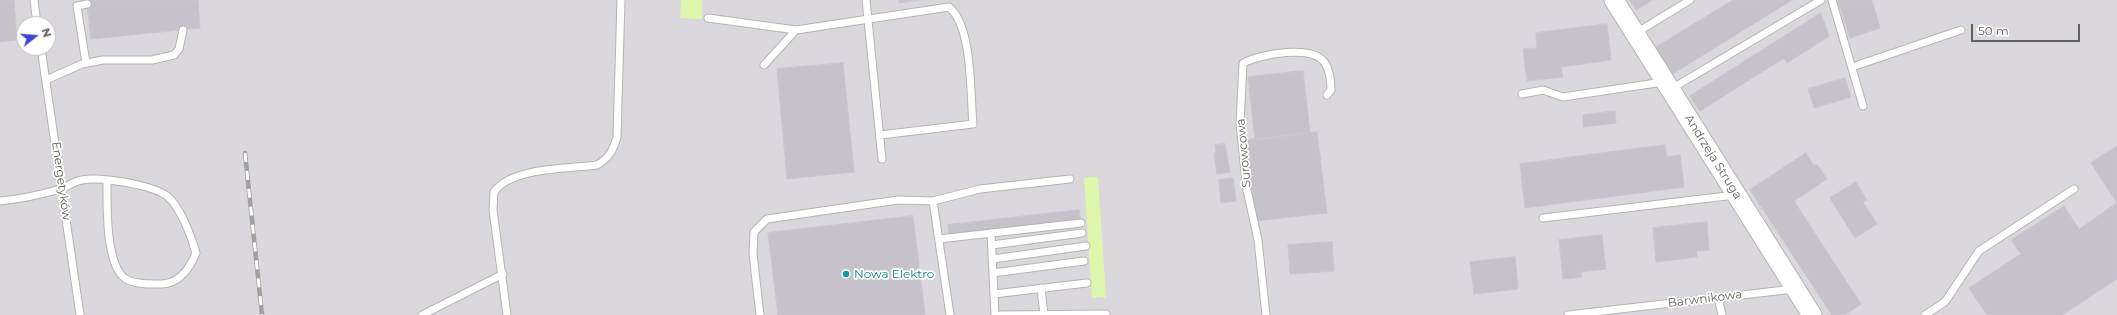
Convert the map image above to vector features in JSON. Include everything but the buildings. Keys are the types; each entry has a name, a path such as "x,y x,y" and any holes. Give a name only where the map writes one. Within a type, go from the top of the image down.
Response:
{"street":[{"name":"Andrzeja Struga","path":"1614,0 1812,315"}],"lane":[{"path":"34,0 36,16"},
{"path":"507,315 503,274 493,210 494,192 504,182 522,174 598,165 606,160 612,152 617,137 621,0"},
{"path":"861,0 867,3 882,159"},
{"path":"1635,33 1690,0"},
{"path":"1522,94 1543,90 1563,97 1668,85 1821,0"},
{"path":"1832,0 1863,106"},
{"path":"86,63 76,6 87,4"},
{"path":"708,18 796,30 949,7 954,12 960,23 966,46 973,124 880,135"},
{"path":"46,80 86,63 103,60 152,60 174,56 179,49 182,30"},
{"path":"764,65 796,30"},
{"path":"1852,67 1961,30"},
{"name":"Surowcowa","path":"1266,315 1258,240 1247,190 1240,124 1243,63 1271,53 1313,54 1325,62 1330,76 1331,90 1327,95"},
{"name":"Energetyków","path":"42,56 80,315"},
{"path":"0,201 24,198 62,189 82,180 96,178 141,186 167,196 190,234 196,253 186,272 169,283 149,284 127,280 119,272 112,254 107,180"},
{"path":"760,315 753,254 754,232 767,219 898,200 933,201 980,189 1070,179"},
{"path":"1926,315 1944,302 1980,251 2074,189"},
{"path":"1543,218 1728,196 1735,192"},
{"path":"933,201 950,315"},
{"path":"939,239 1081,223"},
{"path":"991,233 995,315"},
{"path":"992,245 1082,233"},
{"path":"1051,237 1057,265"},
{"path":"992,259 1086,246"},
{"path":"1026,254 1027,268"},
{"path":"993,273 1084,262"},
{"path":"422,315 503,274"},
{"path":"994,294 1087,283"},
{"path":"1041,288 1044,315"},
{"name":"Barwnikowa","path":"1568,315 1795,288"},
{"path":"1718,297 1722,315"},
{"path":"1001,315 1106,314"}],"shaded area":[{"path":"0,0 2117,0 2117,315 0,315"},
{"path":"681,0 702,0 702,19 680,18"},
{"path":"1098,177 1106,297 1092,298 1084,178"}],"railway":[{"path":"245,153 262,315"}],"place":[{"name":"Nowa Elektro","path":"846,274"}]}
